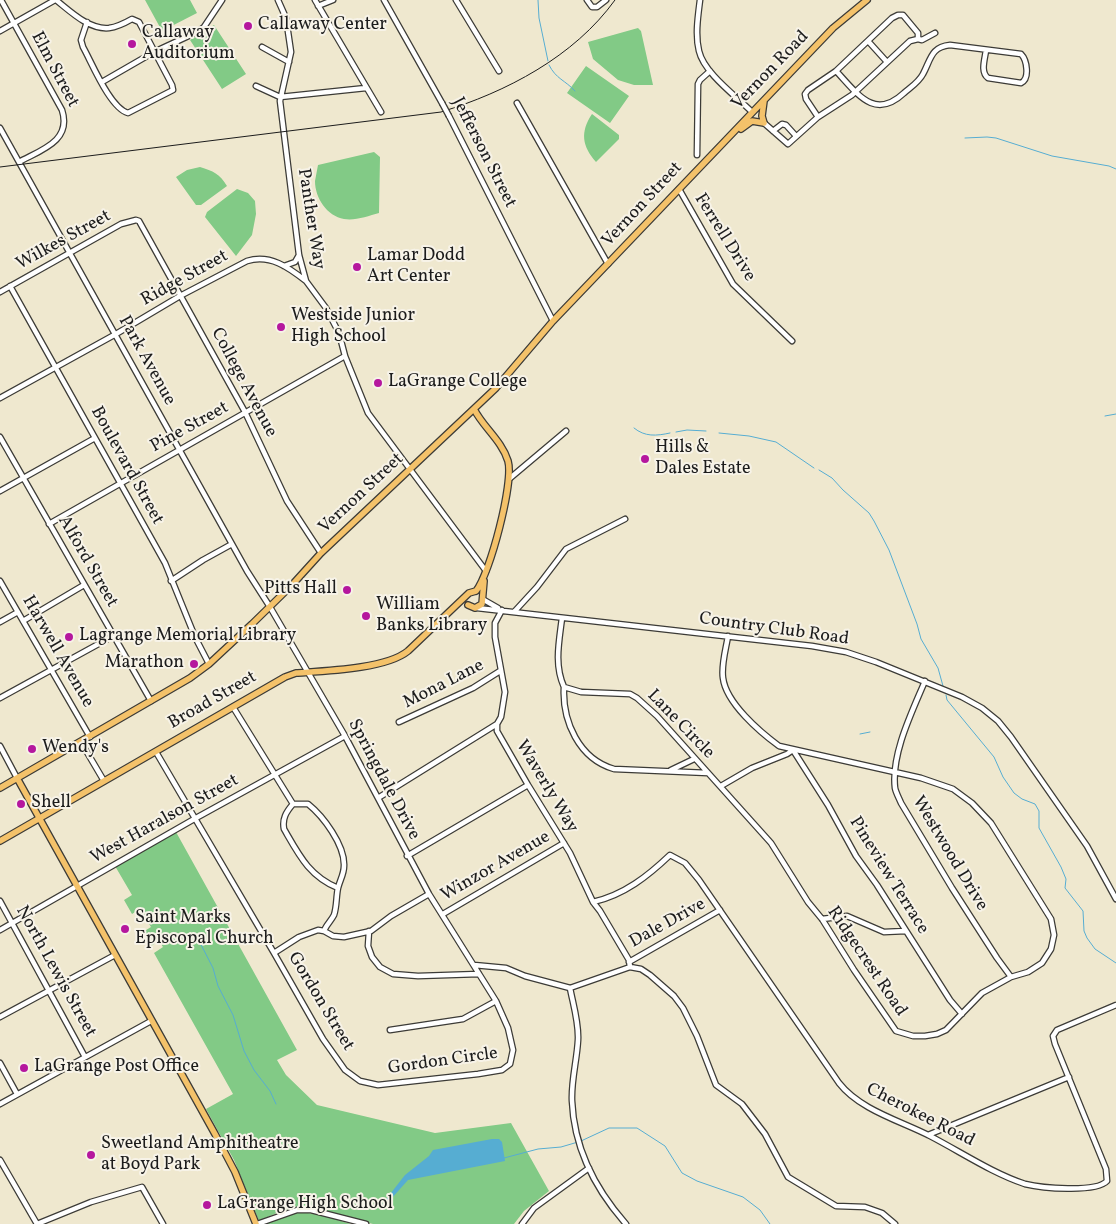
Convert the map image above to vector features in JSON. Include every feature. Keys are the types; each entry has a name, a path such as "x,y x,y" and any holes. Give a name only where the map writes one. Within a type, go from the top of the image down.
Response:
{"main road":[{"name":"Vernon Road","path":"700,167 833,28 867,0"},
{"path":"727,139 752,121 764,123 762,116 764,100"},
{"name":"Vernon Street","path":"0,788 192,677 209,664 270,607 321,553 496,388 553,320 700,167"},
{"path":"474,409 478,418 505,454 509,466 509,479 496,539 486,571 476,591 469,593 467,596 468,605 472,608 477,608 482,604 483,579"},
{"path":"476,591 483,598"},
{"name":"Broad Street","path":"0,841 285,677 308,672 382,664 392,661 404,654 467,596"},
{"name":"Broad Street","path":"447,615 461,606 468,605"},
{"path":"17,778 215,1134 235,1172 257,1224"}],"street":[{"name":"Elm Street","path":"1,0 66,120 62,135 18,162"},
{"path":"0,31 56,0 87,22 100,28 109,28 132,19 139,22 173,90 126,113 112,99 83,47 81,40 87,22"},
{"path":"102,82 154,52 197,32 204,27 222,0"},
{"name":"Panther Way","path":"278,0 288,25 290,52 280,97 286,160 299,255 306,281 330,316 342,341 368,413 486,571"},
{"path":"315,0 380,112"},
{"path":"318,6 333,0"},
{"name":"Jefferson Street","path":"384,0 449,116 553,320"},
{"path":"456,0 499,71"},
{"path":"587,0 592,7 597,7 606,0"},
{"path":"700,0 698,48 703,61 710,71 752,112"},
{"path":"818,117 806,99 805,94 808,90 836,71 898,14 903,15 918,33 918,38"},
{"path":"764,123 788,144 818,117 856,91 910,41 918,38 922,40 927,39 935,33"},
{"path":"868,41 887,62"},
{"path":"836,71 863,99 872,104 883,106 896,101 920,79 934,52 939,47 950,44 1021,54 1024,56 1027,78 1025,81 1021,83 985,76 983,72 986,50"},
{"path":"262,47 289,62"},
{"name":"Vernon Street","path":"697,155 698,84 710,71"},
{"path":"256,86 280,97 366,88"},
{"path":"517,103 608,264"},
{"path":"773,131 782,124 786,125 796,136"},
{"name":"Park Avenue","path":"0,128 247,571 270,607"},
{"name":"Ferrell Drive","path":"679,189 733,284 792,341"},
{"name":"Wilkes Street","path":"0,292 121,224 136,220 142,224"},
{"name":"College Avenue","path":"142,224 245,412 287,501 321,553"},
{"path":"284,266 295,262 299,255"},
{"name":"Ridge Street","path":"0,398 116,334 180,296 247,261 255,258 267,259 284,266 306,281"},
{"name":"Boulevard Street","path":"10,286 165,563 195,637 209,664"},
{"name":"Pine Street","path":"49,524 120,482 346,356"},
{"path":"509,479 566,431"},
{"name":"Alford Street","path":"0,437 151,701"},
{"path":"0,491 96,438"},
{"path":"514,612 537,587 566,549 625,519"},
{"path":"171,581 232,544"},
{"name":"Harwell Avenue","path":"0,581 90,737"},
{"path":"23,621 84,585"},
{"name":"Country Club Road","path":"483,598 500,609"},
{"name":"Springdale Drive","path":"270,607 345,736 407,856 474,965"},
{"name":"Country Club Road","path":"477,608 500,609 562,618 812,646 846,652 962,696 982,708 998,721 1087,846 1116,898"},
{"path":"378,798 496,724 501,717 505,692 494,626 500,609"},
{"path":"0,622 18,612"},
{"path":"562,618 558,646 559,674 564,687 565,708 570,726 591,759 614,769 708,774"},
{"path":"0,698 113,636"},
{"name":"Ridgecrest Road","path":"721,786 771,842 808,902 896,1031 914,1036 937,1034 946,1030 982,993 1011,977 1028,972 1042,963 1051,949 1054,935 1050,920 991,822 972,803 953,789 921,778 779,746 743,713 725,688 722,676 728,636"},
{"name":"Mona Lane","path":"399,722 473,688 500,671"},
{"name":"Westwood Drive","path":"925,681 900,745 895,772 895,790 952,888 1011,977"},
{"name":"Lane Circle","path":"564,687 581,692 630,694 670,729 694,759 721,786"},
{"path":"233,707 293,804"},
{"name":"Waverly Way","path":"496,724 497,731 575,862 593,902 600,910 630,964"},
{"name":"West Haralson Street","path":"0,930 274,774 345,736"},
{"path":"81,742 104,781"},
{"path":"0,746 17,778"},
{"path":"721,786 752,768 793,750"},
{"name":"Pineview Terrace","path":"793,750 828,805 856,856 877,885 950,1000 962,1014"},
{"name":"Gordon Street","path":"156,752 323,1039 345,1070 360,1081"},
{"path":"669,771 694,759"},
{"path":"407,856 528,785"},
{"path":"293,804 308,804 316,810 341,847 344,868 333,917 324,931"},
{"path":"293,804 284,816 284,829 309,869 320,879 338,888"},
{"name":"Winzor Avenue","path":"443,914 564,843"},
{"name":"Cherokee Road","path":"593,902 621,893 657,867 670,855 685,863 720,910 844,1090 861,1103 928,1135 997,1172 1030,1185 1052,1188 1093,1187 1103,1185 1107,1179 1106,1169 1054,1044 1053,1036 1057,1030 1116,1005"},
{"path":"274,953 308,933 318,930 333,936 344,937 369,931 429,894"},
{"name":"North Lewis Street","path":"0,901 85,1057"},
{"name":"Dale Drive","path":"570,988 630,964 720,910"},
{"path":"822,920 847,916 884,932 906,931"},
{"path":"369,931 368,946 372,957 380,967 393,974 418,976 479,974"},
{"path":"0,1017 115,955"},
{"path":"630,964 650,975 674,996 683,1008 697,1036 716,1085 727,1095 742,1104 765,1134 788,1178 836,1206 865,1207 882,1213 895,1224"},
{"path":"474,965 506,968 526,976 570,988 578,1038 572,1099 574,1126 589,1168 603,1196 626,1224"},
{"name":"Gordon Circle","path":"360,1081 378,1085 414,1082 502,1070 510,1064 512,1050 508,1028 496,1001 474,965"},
{"path":"390,1030 463,1019 496,1001"},
{"path":"0,1104 151,1021"},
{"path":"0,1063 17,1094"},
{"path":"928,1135 1069,1077"},
{"path":"13,1087 20,1090 28,1088"},
{"path":"0,1160 37,1224 91,1202 142,1187 163,1224"},
{"path":"522,1224 534,1208 589,1168"},
{"path":"257,1224 297,1210 310,1210 366,1224"}],"green space":[{"path":"145,0 190,0 197,13 162,31"},
{"path":"214,25 246,74 222,89 190,40"},
{"path":"638,28 641,31 653,85 634,85 618,80 593,59 588,42"},
{"path":"586,66 629,96 610,123 567,93"},
{"path":"592,114 619,135 619,139 596,162 585,145 584,139 584,133"},
{"path":"374,152 380,157 379,213 353,219 344,219 332,214 323,205 317,194 315,181 318,165"},
{"path":"200,167 216,173 227,186 201,205 196,205 176,177 187,170"},
{"path":"237,189 248,193 255,201 256,214 252,235 236,256 205,217 207,212"},
{"path":"176,832 297,1050 277,1060 286,1075 317,1105 435,1133 511,1123 549,1191 524,1211 514,1224 373,1224 308,1207 281,1211 259,1221 234,1160 206,1109 233,1094 154,953 163,947 159,941 151,946 143,932 151,927 140,909 132,914 124,900 132,895 115,866"},
{"path":"297,1212 318,1214 351,1224 264,1224"}],"water":[{"path":"499,1139 502,1142 505,1161 408,1180 383,1208 380,1207 405,1175 429,1156 433,1150"}],"waterway":[{"path":"538,0 539,18 548,61"},
{"path":"549,65 575,91"},
{"path":"965,138 996,138 1052,156 1109,166 1116,169"},
{"path":"1105,416 1116,414"},
{"path":"634,428 642,433 651,435 670,433"},
{"path":"676,432 687,430 706,431"},
{"path":"719,433 749,436 776,442 814,468"},
{"path":"819,470 832,478 869,513 874,521 889,550 921,639 938,668 943,686"},
{"path":"946,695 947,700 994,757 1003,777 1014,793 1022,799 1035,804 1039,811 1039,828 1061,867 1066,879 1065,888 1083,911 1084,931 1087,938 1095,949 1116,963"},
{"path":"860,734 870,732"},
{"path":"195,933 213,968 218,986 233,1015 244,1051 254,1070 270,1091 276,1104"},
{"path":"581,1141 609,1128 637,1128 665,1146 682,1173 697,1181 743,1197 760,1210 770,1224"},
{"path":"504,1158 538,1149 561,1147 578,1142"}],"railway":[{"path":"0,167 441,112 490,94 537,70 580,39 615,0"}],"place":[{"name":"Callaway Center","path":"248,26"},
{"name":"Callaway Auditorium","path":"132,44"},
{"name":"Lamar Dodd Art Center","path":"357,267"},
{"name":"Westside Junior High School","path":"281,327"},
{"name":"LaGrange College","path":"378,383"},
{"name":"Hills & Dales Estate","path":"645,459"},
{"name":"Pitts Hall","path":"347,590"},
{"name":"William Banks Library","path":"366,616"},
{"name":"Lagrange Memorial Library","path":"69,637"},
{"name":"Marathon","path":"194,664"},
{"name":"Wendy's","path":"32,749"},
{"name":"Shell","path":"21,804"},
{"name":"Saint Marks Episcopal Church","path":"125,929"},
{"name":"LaGrange Post Office","path":"24,1068"},
{"name":"Sweetland Amphitheatre at Boyd Park","path":"91,1155"},
{"name":"LaGrange High School","path":"207,1205"}]}
